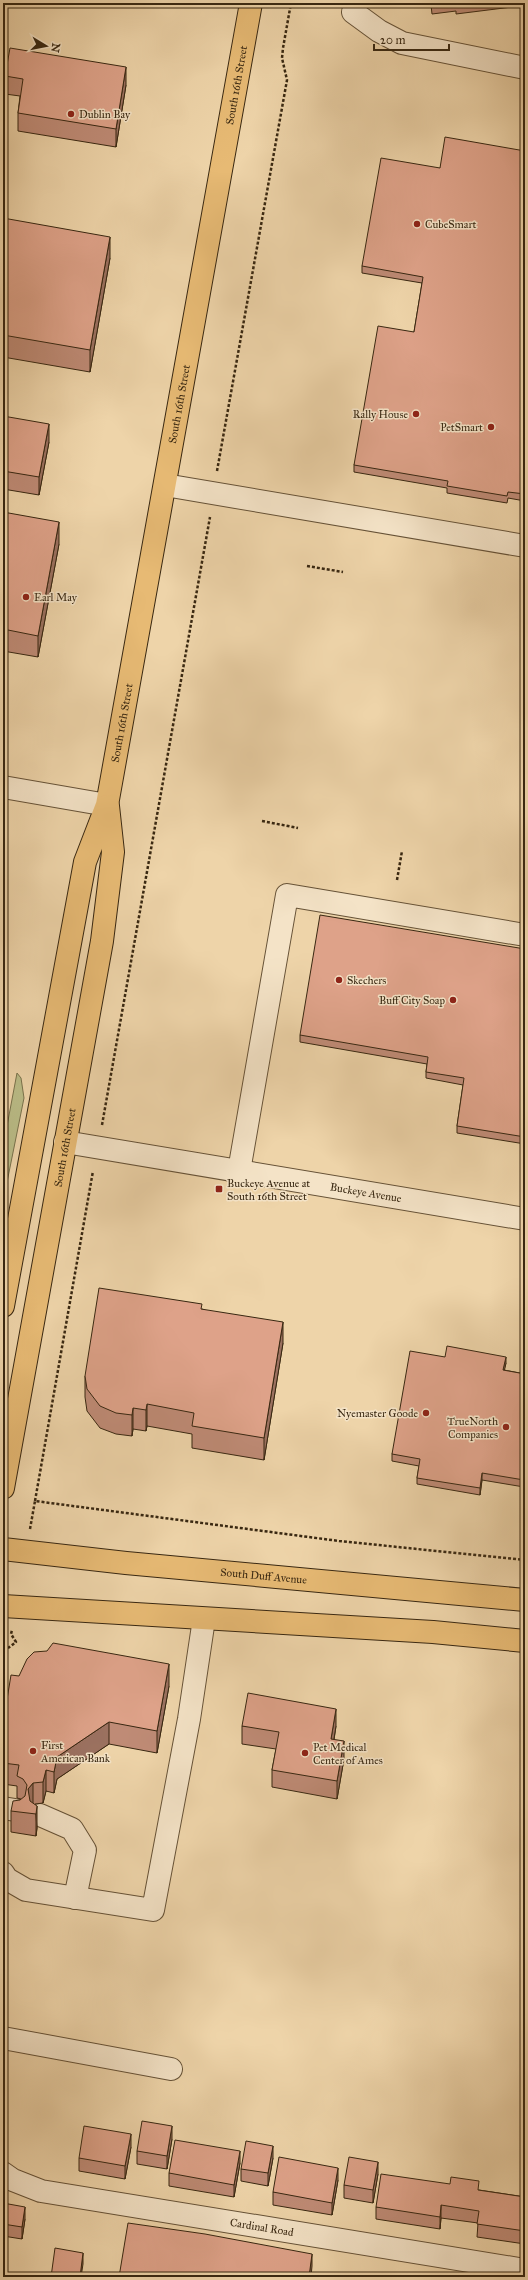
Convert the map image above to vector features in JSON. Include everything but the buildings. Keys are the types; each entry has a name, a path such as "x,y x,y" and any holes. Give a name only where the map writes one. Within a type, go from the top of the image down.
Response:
{"main road":[{"name":"South 16th Street","path":"3,1306 85,862 107,805 251,3"},
{"name":"South 16th Street","path":"3,1488 102,941 113,852 107,805"},
{"name":"South Duff Avenue","path":"3,1549 126,1563 525,1600"},
{"path":"3,1606 433,1632 525,1641"}],"street":[{"path":"353,12 378,31 402,43 525,68"},
{"path":"165,485 525,546"},
{"path":"3,787 107,805"},
{"path":"239,1171 287,895 525,935"},
{"name":"Buckeye Avenue","path":"65,1142 525,1219"},
{"path":"3,1873 7,1879 26,1890 153,1910 189,1719 204,1619"},
{"path":"40,1815 72,1829 84,1850 75,1898"},
{"path":"3,2038 170,2069"},
{"name":"Cardinal Road","path":"3,2173 13,2180 41,2191 525,2270"}],"path":[{"path":"217,475 287,80 283,53 291,3"},
{"path":"102,1121 211,510"},
{"path":"307,566 343,572"},
{"path":"262,821 298,828"},
{"path":"397,880 402,851"},
{"path":"31,1520 94,1167"},
{"path":"35,1501 339,1541 525,1560"},
{"path":"3,1657 8,1648 16,1642 11,1634"}],"green space":[{"path":"17,1073 21,1078 24,1098 3,1202 3,1147"}],"place":[{"name":"Dublin Bay","path":"71,114"},
{"name":"CubeSmart","path":"417,224"},
{"name":"Rally House","path":"416,414"},
{"name":"PetSmart","path":"491,427"},
{"name":"Earl May","path":"26,597"},
{"name":"Skechers","path":"339,980"},
{"name":"Buff City Soap","path":"453,1000"},
{"name":"Buckeye Avenue at South 16th Street","path":"219,1189"},
{"name":"Nyemaster Goode","path":"426,1413"},
{"name":"TrueNorth Companies","path":"506,1427"},
{"name":"First American Bank","path":"33,1751"},
{"name":"Pet Medical Center of Ames","path":"305,1753"}]}
